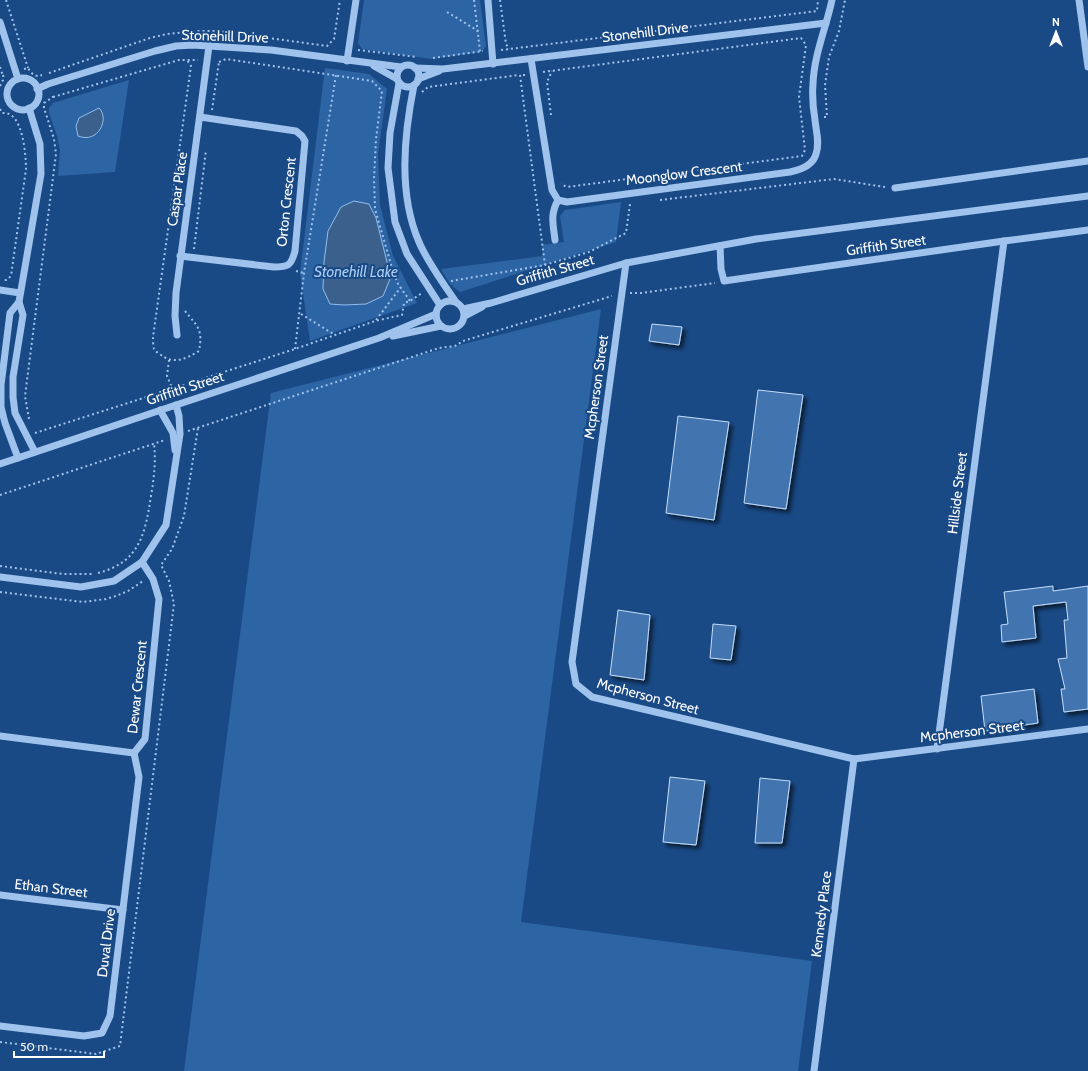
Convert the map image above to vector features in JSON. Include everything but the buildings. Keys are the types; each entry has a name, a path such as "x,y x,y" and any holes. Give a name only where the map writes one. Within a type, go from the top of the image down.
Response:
{"street":[{"path":"348,61 356,0"},
{"path":"488,0 493,64"},
{"path":"826,23 832,0"},
{"path":"1079,0 1088,67"},
{"path":"0,22 18,79"},
{"name":"Stonehill Drive","path":"416,68 443,69 493,64 826,23"},
{"name":"Moonglow Crescent","path":"558,200 567,202 795,171 805,167 812,161 816,154 818,143 814,118 813,83 818,50 826,23"},
{"name":"Stonehill Drive","path":"37,89 48,84 155,51 194,45 271,50 401,67"},
{"name":"Caspar Place","path":"177,335 175,316 180,256 209,46"},
{"path":"531,59 552,190 558,200 553,209 552,216 555,240"},
{"name":"Stonehill Drive","path":"370,64 398,81"},
{"path":"440,305 407,254 395,222 391,198 388,168 390,133 398,81 397,73 401,67 408,65 416,68 418,72 410,103 406,148 405,183 409,210 419,243 442,283 464,312 461,324 456,328 450,329 441,326 436,314 440,305 447,301 456,302"},
{"name":"Stonehill Drive","path":"416,82 443,69"},
{"path":"18,79 30,80 37,89 38,98 36,102 24,110 13,107 4,99 9,86 18,79"},
{"path":"398,81 405,87 416,82"},
{"path":"29,108 40,144 40,174 20,293 19,302 23,315 13,377 13,397 15,413 35,452"},
{"name":"Orton Crescent","path":"180,256 274,267 287,266 292,261 295,251 305,141 302,136 296,131 200,117"},
{"path":"895,188 1088,161"},
{"name":"Griffith Street","path":"464,312 626,263 756,239 1088,196"},
{"name":"Griffith Street","path":"724,281 1088,230"},
{"name":"Hillside Street","path":"937,749 1004,241"},
{"path":"720,246 724,281"},
{"name":"Mcpherson Street","path":"626,263 572,662 576,684 592,697 854,759 1088,729"},
{"path":"0,290 20,293"},
{"path":"18,458 1,407 0,385 10,313 19,302"},
{"name":"Griffith Street","path":"0,464 379,338 436,314"},
{"name":"Griffith Street","path":"379,338 441,326"},
{"path":"0,577 81,587 114,581 142,562 166,525 179,416 176,405"},
{"path":"160,410 173,433 177,435"},
{"name":"Dewar Crescent","path":"0,736 134,753 145,740 159,599 153,579 142,562"},
{"name":"Duval Drive","path":"0,1026 84,1036 102,1033 110,1016 139,778 134,753"},
{"name":"Kennedy Place","path":"814,1071 854,759"},
{"name":"Ethan Street","path":"0,895 123,910"}],"path":[{"path":"6,0 28,68"},
{"path":"429,59 480,51 474,0"},
{"path":"500,0 506,44 509,49 816,11 818,0"},
{"path":"802,120 827,117 825,85 829,57 839,31 845,0"},
{"path":"447,12 478,31"},
{"path":"420,94 428,87 552,72 801,38 806,45 799,97 805,150 802,156 567,187 559,183"},
{"path":"358,43 357,50 421,58"},
{"path":"53,97 179,60 207,60 219,62 226,59 336,75 304,273 295,349"},
{"path":"0,67 3,76"},
{"path":"551,121 547,82 552,72"},
{"path":"520,75 545,265"},
{"path":"0,109 1,114 8,113 15,119 21,132 26,157 26,169 11,276 6,280 0,280"},
{"path":"654,201 834,179 895,188"},
{"path":"442,283 545,265 589,252 626,233 630,204 638,203"},
{"path":"0,495 439,348 455,346 463,342 622,294 641,293 724,281"},
{"path":"375,321 401,287"},
{"path":"33,433 295,349 375,321 402,315 404,303 410,301 428,288"},
{"path":"300,313 336,335"},
{"path":"169,360 167,376 172,388"},
{"path":"0,566 64,574 87,575 108,570 124,560 134,551 146,528 156,464 154,443"}],"shaded area":[{"path":"364,0 480,0 486,46 482,52 431,59 362,49 358,43"},
{"path":"325,68 369,74 387,89 378,154 380,205 393,256 417,303 310,341 300,273"},
{"path":"129,80 115,172 58,176 60,150 49,113 49,108 53,103"},
{"path":"621,202 616,242 460,292 450,284 441,269 543,256 542,245 564,242 560,216 565,210"},
{"path":"601,309 521,922 812,961 798,1071 184,1071 271,393"}],"water":[{"path":"99,108 103,118 100,129 91,137 85,138 78,136 76,126 79,118"},
{"name":"Stonehill Lake","path":"354,201 369,204 376,218 390,279 383,296 366,304 330,304 323,289 324,262 328,231 341,207"}]}
